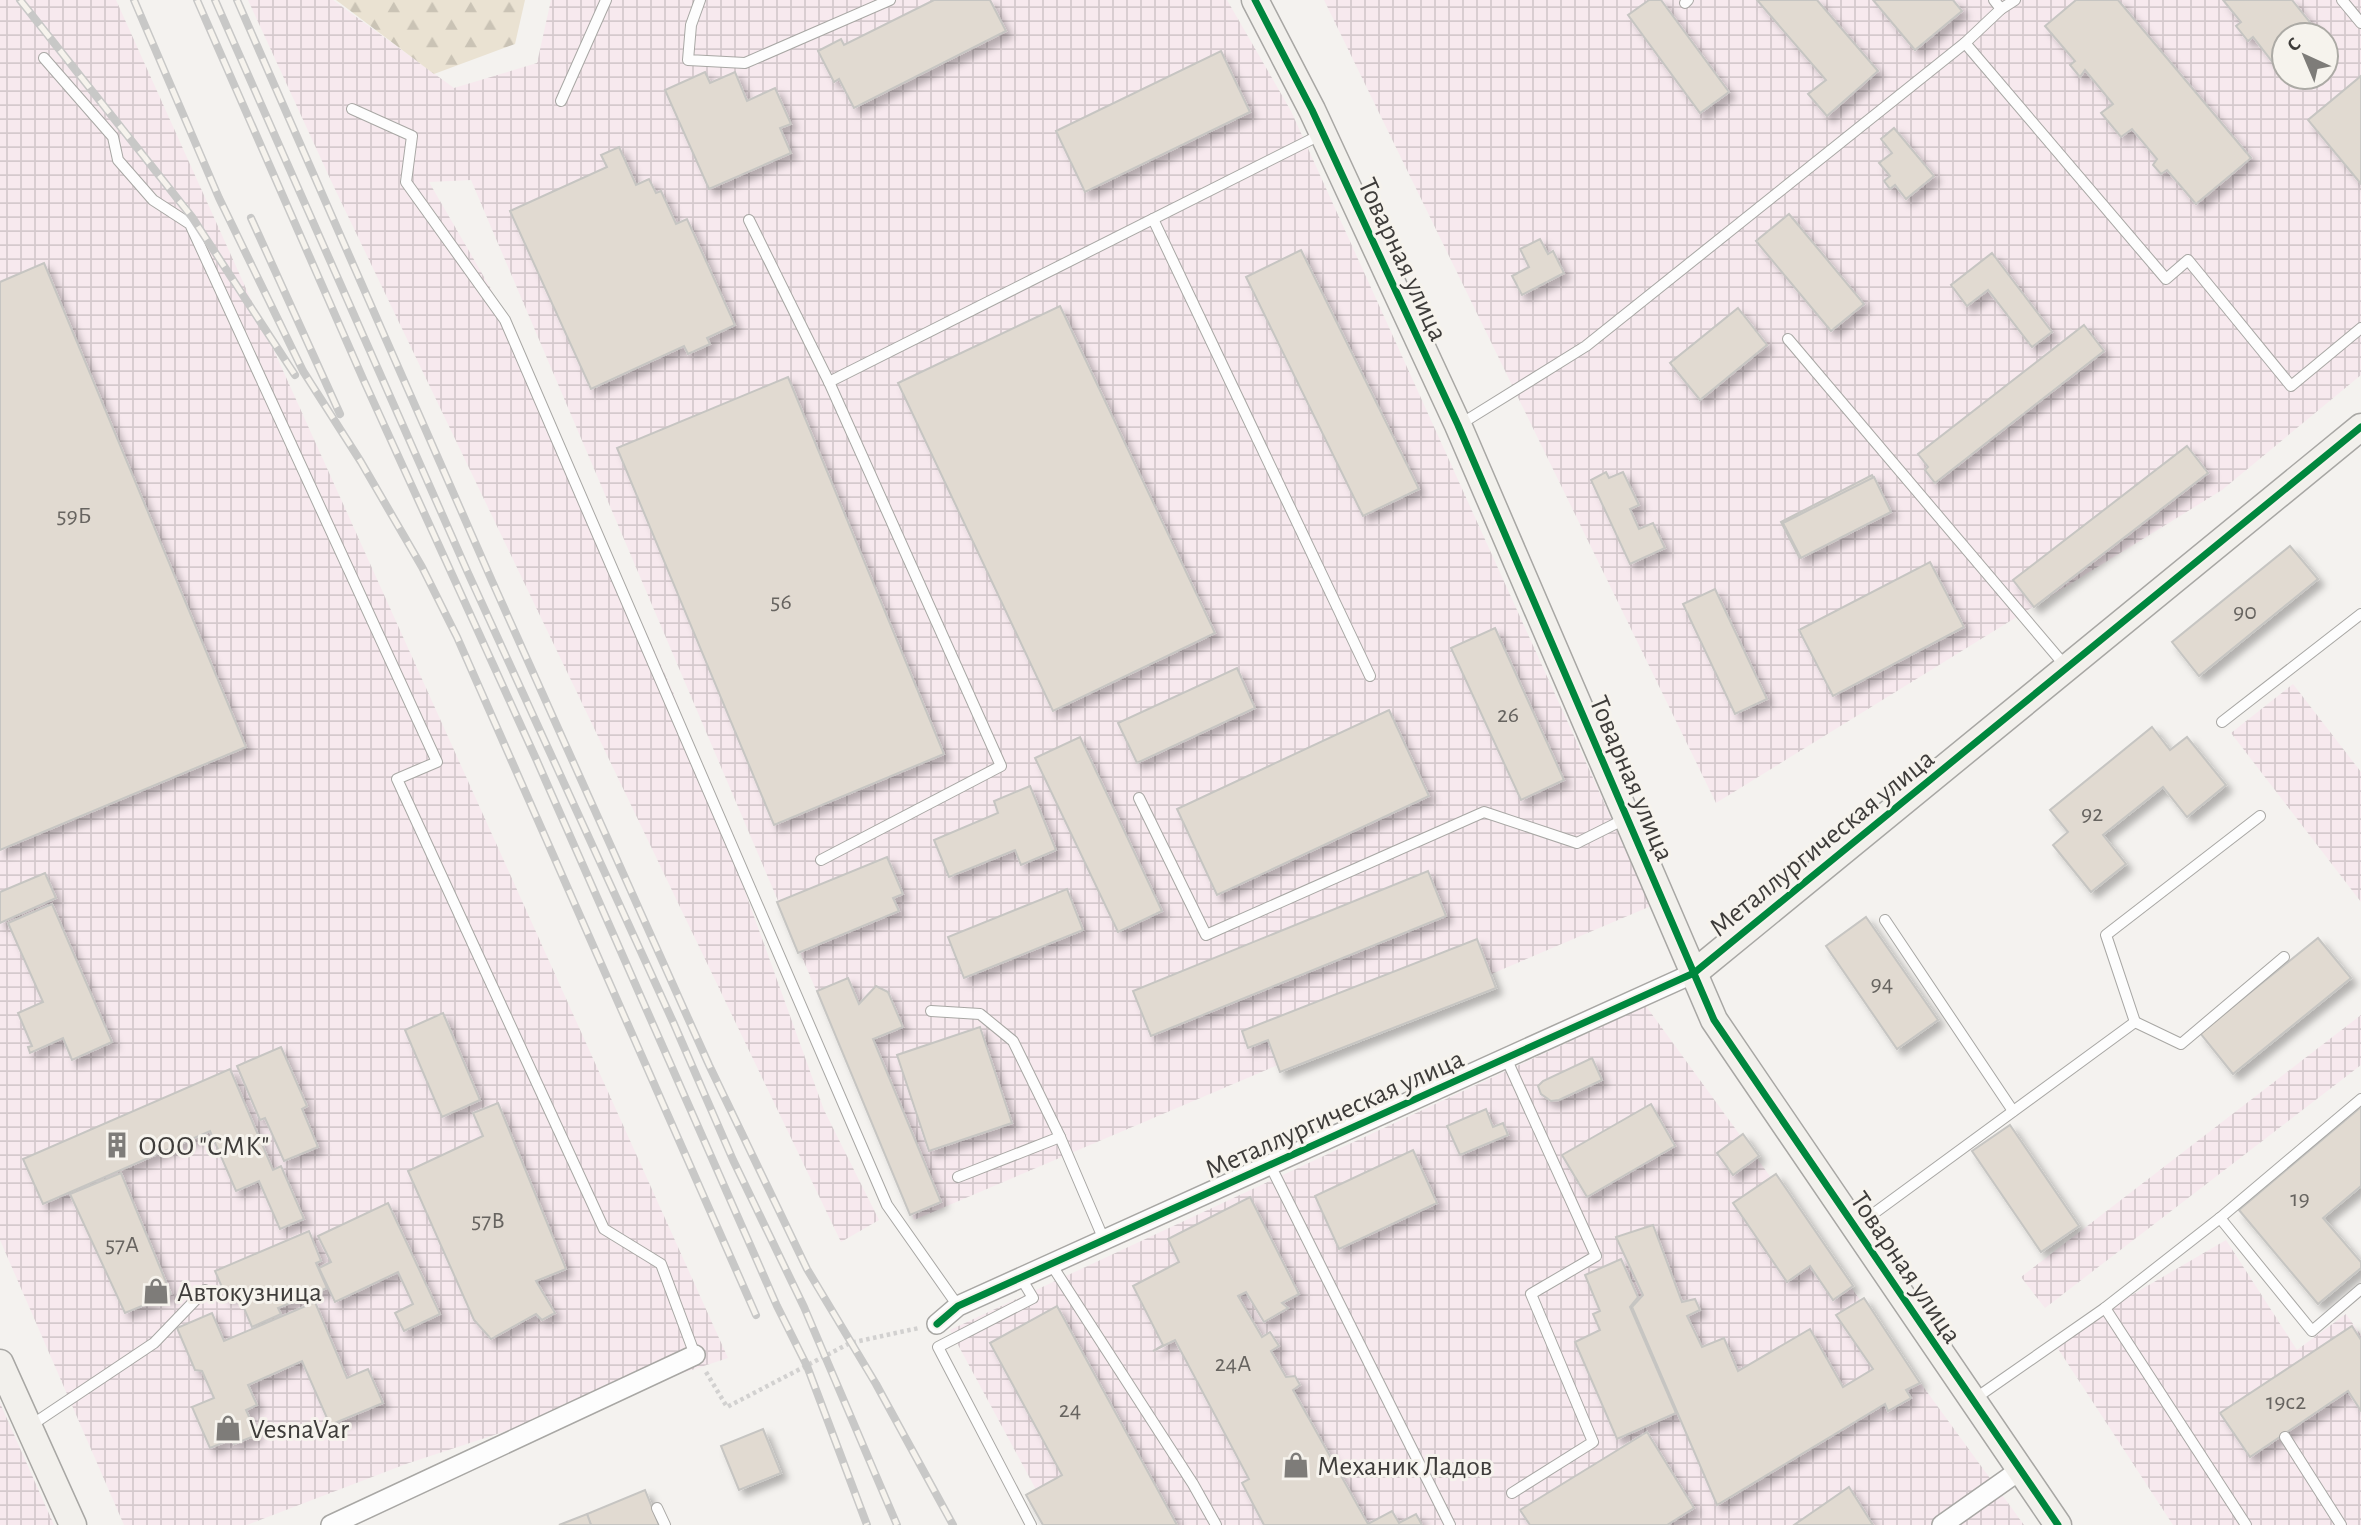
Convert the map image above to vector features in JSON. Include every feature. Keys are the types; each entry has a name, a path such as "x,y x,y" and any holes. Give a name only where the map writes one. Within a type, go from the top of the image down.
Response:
{"street":[{"name":"Товарная улица","path":"1255,0 1322,134 1458,425 1714,1020 2058,1525"},
{"name":"Металлургическая улица","path":"937,1324 958,1306 1694,973 2361,427"},
{"path":"331,1525 695,1355"},
{"path":"0,1363 73,1525"},
{"path":"1942,1525 2020,1470"}],"lane":[{"path":"561,101 606,0"},
{"path":"699,0 691,25 688,60 744,63 890,0"},
{"path":"1994,0 2001,9"},
{"path":"1458,425 1586,346 2015,0"},
{"path":"2342,0 2361,23"},
{"path":"1965,43 2166,279 2188,260 2291,386 2361,328"},
{"path":"44,58 113,137 118,160 153,200 190,224 437,762 397,779 604,1229 660,1264 695,1355"},
{"path":"352,109 412,136 406,182 505,320 887,1205 958,1306"},
{"path":"829,382 1322,134"},
{"path":"1153,219 1370,676"},
{"path":"749,220 829,382 1002,766 821,860"},
{"path":"1788,339 2067,668"},
{"path":"2222,722 2361,614"},
{"path":"1139,799 1206,935 1485,812 1577,843 1627,818"},
{"path":"2260,816 2106,935 2134,1022 2181,1044 2284,957"},
{"path":"1885,920 2013,1111"},
{"path":"931,1011 980,1014 1013,1041 1060,1137 1104,1240"},
{"path":"1854,1228 2134,1022"},
{"path":"1506,1058 1596,1256 1531,1294 1594,1442 1512,1493"},
{"path":"1973,1401 2105,1308 2220,1218 2361,1099"},
{"path":"958,1177 1060,1137"},
{"path":"1270,1165 1450,1525"},
{"path":"2220,1218 2312,1331 2361,1289"},
{"path":"1051,1264 1193,1484 1216,1525"},
{"path":"1021,1278 1032,1297 939,1347 1031,1525"},
{"path":"30,1426 154,1343 205,1290"},
{"path":"2105,1308 2246,1525"},
{"path":"2285,1437 2341,1525"},
{"path":"657,1508 665,1525"}],"path":[{"path":"695,1355 727,1407 850,1343 937,1324"}],"shaded area":[{"path":"0,0 116,0 728,1358 406,1464 247,1525 124,1525 0,1240"},
{"path":"248,0 333,0 454,88 537,63 551,0 1227,0 1291,111 1651,906 914,1220 471,180 429,182 491,289 673,692 824,1110 879,1220 841,1242 333,185"},
{"path":"1324,0 2361,0 2361,375 2222,490 1716,803"},
{"path":"2293,684 2361,772 2361,902 2231,733"},
{"path":"1646,1006 2024,1525 1055,1525 950,1330"},
{"path":"2361,1015 2361,1065 2045,1308 2021,1277"},
{"path":"2226,1240 2297,1350 2346,1314 2361,1335 2361,1525 2173,1525 2053,1341"},
{"path":"0,1403 54,1525 0,1525"}],"green space":[{"path":"336,0 525,0 515,44 434,74"}],"building":[{"path":"934,0 990,0 1006,31 854,108 839,79 834,82 818,51 841,39 844,45"},
{"path":"1649,0 1661,0 1729,92 1700,113 1628,15"},
{"path":"1757,0 1817,0 1878,71 1827,116 1808,94 1826,80"},
{"path":"1873,0 1953,0 1962,11 1915,50"},
{"path":"2076,0 2118,0 2251,158 2196,204 2167,170 2161,174 2153,165 2157,159 2132,129 2121,137 2101,113 2113,104 2085,70 2080,77 2070,65 2075,61 2045,26"},
{"path":"2223,0 2292,0 2309,21 2270,21 2270,59 2253,37 2248,41 2236,26 2241,22"},
{"path":"1221,51 1250,112 1085,192 1056,131"},
{"path":"705,72 710,83 735,72 747,101 775,88 791,124 780,128 791,153 709,189 665,90"},
{"path":"2361,76 2361,184 2308,120"},
{"path":"1894,128 1934,176 1906,199 1895,185 1890,189 1884,181 1890,176 1879,163 1892,153 1881,139"},
{"path":"619,147 636,185 649,179 656,193 661,191 676,224 687,219 735,325 707,338 710,344 688,354 684,346 591,389 510,211 607,167 601,155"},
{"path":"1789,214 1864,304 1831,331 1756,241"},
{"path":"1540,239 1548,254 1553,251 1564,273 1522,295 1512,276 1529,267 1520,249"},
{"path":"1301,250 1419,489 1363,516 1246,277"},
{"path":"1992,253 2052,332 2032,347 1988,290 1967,306 1951,285"},
{"path":"44,263 246,747 0,850 0,282"},
{"path":"1060,306 1215,633 1053,711 898,383"},
{"path":"1738,308 1767,345 1700,400 1670,363"},
{"path":"2084,325 2104,351 1935,483 1918,454"},
{"path":"788,377 944,754 774,825 617,448"},
{"path":"2187,446 2208,473 2034,607 2013,580"},
{"path":"1606,472 1609,478 1623,472 1639,505 1630,509 1639,529 1653,523 1665,548 1630,564 1591,480"},
{"path":"1872,475 1890,510 1799,557 1781,522"},
{"path":"1874,477 1891,512 1801,558 1783,523"},
{"path":"2290,546 2318,579 2199,676 2172,642"},
{"path":"1930,562 1964,627 1833,696 1799,630"},
{"path":"1715,589 1767,699 1735,714 1683,604"},
{"path":"1495,628 1564,780 1521,800 1451,648"},
{"path":"1237,668 1255,708 1137,763 1118,723"},
{"path":"1389,710 1429,796 1217,895 1177,809"},
{"path":"2152,727 2170,750 2187,737 2226,785 2187,817 2163,787 2103,835 2126,864 2091,892 2053,845 2068,832 2050,810"},
{"path":"1080,737 1162,911 1118,932 1035,758"},
{"path":"1030,786 1056,850 1021,865 1015,850 949,877 934,840 998,813 994,801"},
{"path":"887,857 903,894 893,898 899,911 798,953 777,902"},
{"path":"1428,871 1446,916 1151,1036 1133,991"},
{"path":"45,873 56,898 0,923 0,892"},
{"path":"1067,889 1083,930 964,978 948,937"},
{"path":"52,904 112,1042 72,1060 63,1038 30,1053 28,1047 32,1046 18,1013 43,1002 8,923"},
{"path":"1866,917 1938,1020 1897,1049 1826,946"},
{"path":"2318,938 2351,978 2233,1074 2200,1033"},
{"path":"1477,939 1496,988 1280,1072 1268,1040 1248,1048 1242,1031"},
{"path":"848,978 859,1004 876,986 888,992 903,1027 873,1039 941,1202 910,1215 817,991"},
{"path":"443,1013 480,1100 442,1117 405,1030"},
{"path":"980,1027 1012,1123 929,1151 897,1055"},
{"path":"281,1047 307,1106 302,1109 318,1147 284,1161 265,1118 260,1120 237,1066"},
{"path":"1592,1058 1602,1080 1559,1100 1551,1101 1541,1094 1538,1086 1543,1081"},
{"name":"ООО \"СМК\"","path":"230,1069 273,1170 281,1166 304,1219 280,1229 259,1181 236,1191 210,1131 43,1204 23,1159"},
{"path":"498,1103 566,1269 536,1281 555,1313 542,1320 536,1314 491,1339 474,1320 408,1171 483,1136 473,1113"},
{"path":"1651,1104 1675,1146 1587,1197 1562,1155"},
{"path":"2361,1107 2361,1186 2323,1218 2361,1262 2361,1268 2318,1304 2239,1210"},
{"path":"1486,1109 1493,1127 1503,1123 1508,1135 1460,1155 1447,1126"},
{"path":"2010,1125 2079,1226 2041,1252 1972,1151"},
{"path":"1743,1134 1759,1156 1733,1175 1717,1153"},
{"path":"1413,1150 1437,1203 1339,1249 1315,1196"},
{"path":"121,1173 171,1294 125,1313 70,1194"},
{"path":"1776,1174 1853,1286 1833,1300 1810,1266 1787,1282 1733,1203"},
{"path":"1250,1197 1299,1294 1282,1303 1288,1308 1264,1322 1246,1292 1238,1296 1262,1337 1270,1332 1279,1346 1271,1351 1286,1377 1295,1376 1300,1385 1293,1390 1368,1524 1392,1511 1399,1523 1416,1514 1422,1525 1264,1525 1242,1483 1249,1479 1175,1340 1153,1351 1163,1345 1133,1286 1179,1262 1168,1239"},
{"path":"388,1203 440,1314 404,1331 395,1313 413,1304 398,1272 335,1302 319,1268 331,1262 318,1236"},
{"path":"1653,1225 1682,1302 1695,1299 1700,1310 1687,1316 1702,1347 1724,1338 1738,1371 1810,1329 1843,1387 1873,1369 1836,1315 1864,1298 1920,1383 1906,1390 1911,1398 1888,1411 1885,1404 1717,1505 1632,1307 1643,1295 1616,1237"},
{"path":"309,1231 321,1261 316,1263 327,1288 278,1308 281,1314 252,1327 238,1294 227,1299 215,1271"},
{"path":"1621,1259 1638,1297 1630,1307 1676,1413 1617,1439 1575,1342 1600,1330 1593,1314 1600,1311 1585,1275"},
{"path":"315,1302 347,1378 368,1369 383,1403 330,1425 302,1361 248,1385 257,1405 246,1410 257,1435 234,1444 232,1439 210,1448 192,1407 214,1398 202,1371 195,1370 177,1328 212,1313 224,1341"},
{"path":"1057,1306 1177,1525 1043,1525 1026,1495 1062,1475 990,1343"},
{"path":"2352,1326 2361,1340 2361,1411 2348,1391 2250,1457 2220,1413"},
{"path":"763,1429 781,1473 739,1490 721,1446"},
{"path":"1647,1432 1694,1508 1667,1525 1530,1525 1520,1510"},
{"path":"1849,1487 1873,1525 1794,1525"},
{"path":"645,1490 659,1525 591,1525 587,1514"},
{"path":"587,1514 591,1525 559,1525"}],"railway":[{"path":"20,0 192,217 295,375"},
{"path":"134,0 219,198 303,371 361,462 422,567 457,637 756,1315"},
{"path":"197,0 777,1306 807,1366 867,1525"},
{"path":"215,0 468,573 674,1024 733,1160 804,1307 897,1525"},
{"path":"237,0 492,581 709,1065 807,1269 876,1384 953,1525"},
{"path":"251,218 340,414"}],"cycle path":[{"path":"1255,0 1312,110 1458,425 1714,1020 2058,1525"},
{"path":"937,1324 958,1306 1694,973 2361,427"}],"place":[{"name":"ООО \"СМК\"","path":"117,1145"},
{"name":"Автокузница","path":"156,1291"},
{"name":"VesnaVar","path":"228,1428"},
{"name":"Механик Ладов","path":"1296,1465"}]}
